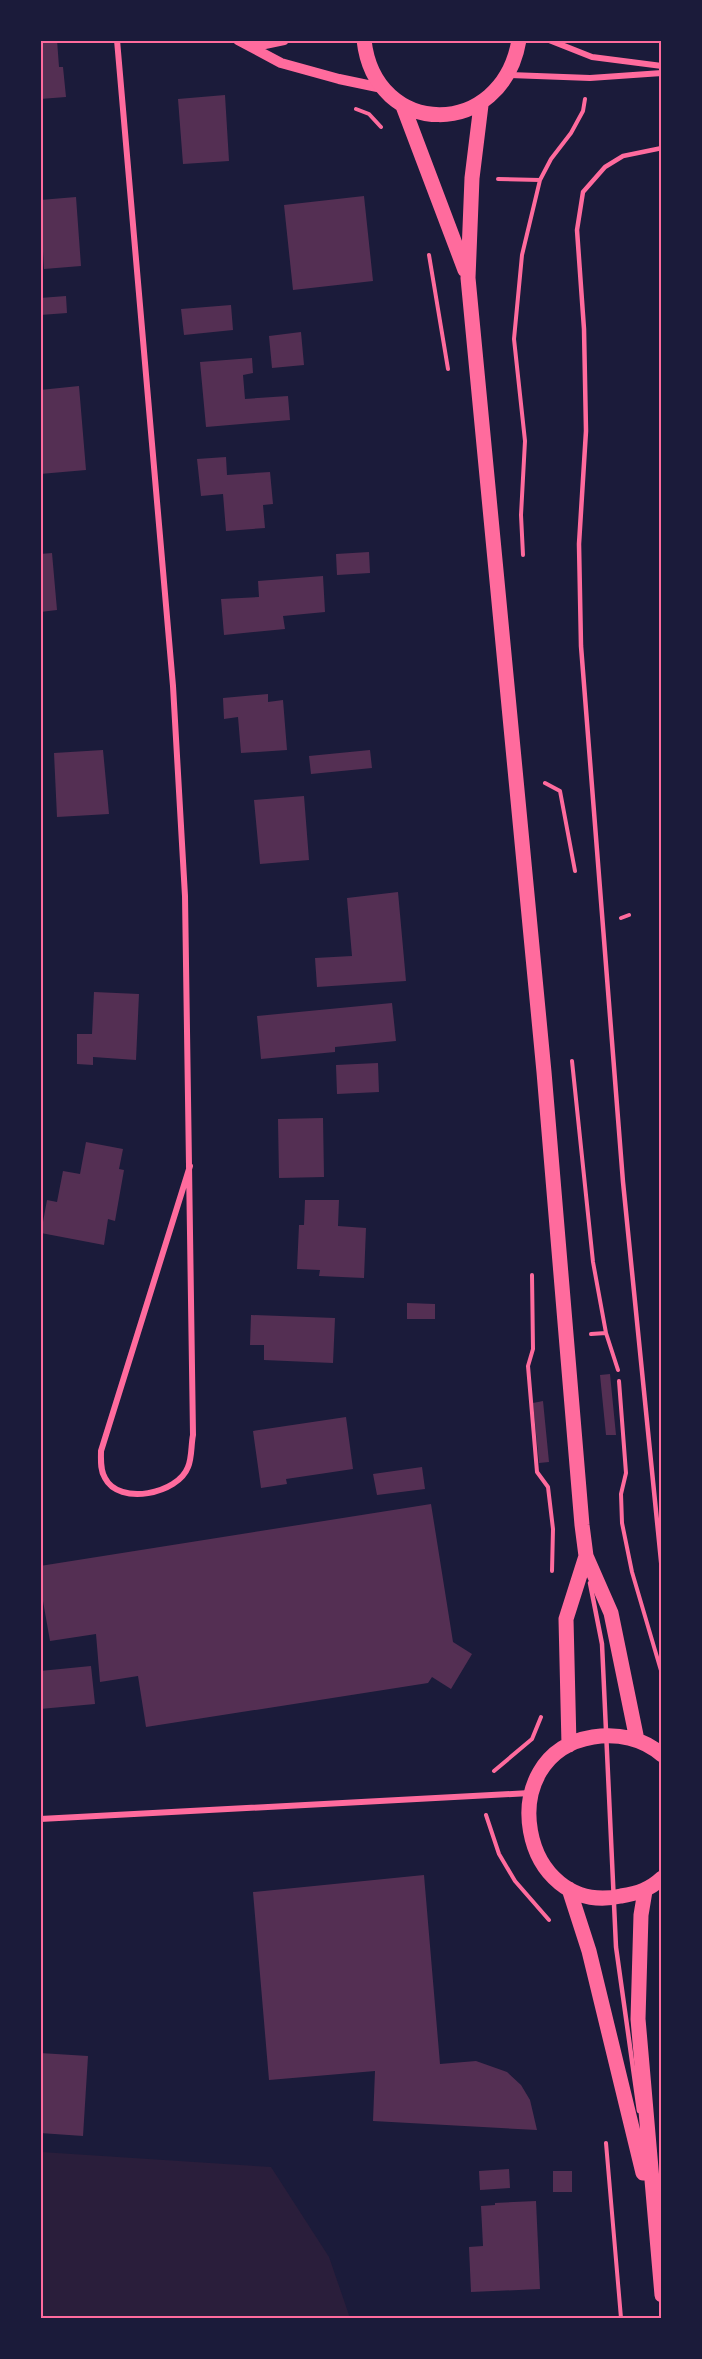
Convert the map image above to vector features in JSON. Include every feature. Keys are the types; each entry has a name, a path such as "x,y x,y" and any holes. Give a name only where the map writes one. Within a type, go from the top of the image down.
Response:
{"main road":[{"path":"364,40 369,65 382,88 403,106 432,115 445,115 481,105 498,92 510,75 519,40"},
{"path":"481,105 472,178 468,278 544,1072 585,1556 611,1613 637,1740"},
{"path":"403,106 468,278"},
{"path":"569,1745 566,1619 585,1556"},
{"path":"662,1755 637,1740 606,1735 587,1738 569,1745 552,1758 539,1774 530,1794 527,1821 533,1848 547,1871 569,1888 589,1897 611,1898 645,1891 662,1878"},
{"path":"569,1888 589,1951 654,2221"},
{"path":"645,1891 641,1915 638,2019 662,2295"}],"street":[{"path":"117,40 174,686 185,896 190,1166 193,1435 188,1468 166,1489 136,1494 120,1491 105,1480 101,1466 101,1451 190,1166"},
{"path":"238,40 281,63 382,88"},
{"path":"251,46 284,40"},
{"path":"549,40 592,57 662,66"},
{"path":"510,75 590,78 662,73"},
{"path":"40,1819 530,1794"}],"lane":[{"path":"662,148 623,156 605,167 583,192 577,230 585,329 586,430 579,544 581,646 623,1182 662,1571"},
{"path":"585,1556 602,1644 611,1898 616,1947 654,2221"}],"path":[{"path":"524,560 521,515 525,441 514,339 522,255 540,180 550,159 583,111 590,78"},
{"path":"349,106 369,114 384,129"},
{"path":"427,244 438,298 449,378"},
{"path":"544,771 546,794"},
{"path":"572,1056 593,1262 606,1333 618,1369 626,1473 621,1494 622,1522 632,1572 662,1674"},
{"path":"532,1270 533,1349 528,1366 537,1472 548,1487 553,1529 551,1577"},
{"path":"490,1773 499,1769 532,1738 544,1711"},
{"path":"487,1821 499,1854 515,1881 543,1910 554,1926"},
{"path":"606,2138 621,2319"}],"shaded area":[{"path":"41,2152 271,2167 329,2257 350,2318 41,2318"}],"building":[{"path":"40,40 57,40 59,67 63,67 66,97 40,99"},
{"path":"225,95 229,161 183,164 178,99"},
{"path":"364,196 373,281 293,290 284,205"},
{"path":"76,197 81,266 44,269 40,200"},
{"path":"66,296 67,313 40,315 40,298"},
{"path":"231,305 233,330 184,335 181,309"},
{"path":"301,332 304,365 272,368 269,336"},
{"path":"252,358 253,373 243,375 245,399 288,396 290,420 206,427 200,362"},
{"path":"79,386 86,470 40,474 40,390"},
{"path":"226,457 227,475 270,472 273,504 263,505 265,528 226,531 223,494 201,496 197,459"},
{"path":"369,552 370,573 337,575 336,554"},
{"path":"52,553 57,610 40,612 40,554"},
{"path":"323,576 325,612 283,616 285,629 224,635 221,599 259,597 258,581"},
{"path":"268,694 268,702 283,700 287,750 241,753 238,717 224,719 223,698"},
{"path":"103,750 109,814 57,817 54,753"},
{"path":"370,750 372,768 311,774 309,756"},
{"path":"304,796 309,860 260,864 254,800"},
{"path":"398,892 406,981 317,987 315,958 352,956 347,898"},
{"path":"94,992 139,994 136,1060 93,1057 93,1065 77,1064 77,1034 92,1034"},
{"path":"392,1003 396,1041 335,1047 335,1052 261,1059 257,1016"},
{"path":"378,1063 379,1092 337,1094 336,1065"},
{"path":"323,1118 324,1177 279,1178 278,1119"},
{"path":"86,1142 123,1149 119,1169 124,1170 115,1221 108,1219 104,1245 41,1233 47,1200 57,1202 63,1171 80,1174"},
{"path":"305,1200 339,1200 338,1226 366,1228 364,1278 319,1276 320,1270 297,1269 299,1225 304,1225"},
{"path":"407,1303 435,1304 435,1319 407,1319"},
{"path":"251,1315 335,1318 333,1363 264,1360 264,1345 250,1345"},
{"path":"610,1374 616,1435 606,1435 600,1375"},
{"path":"543,1401 549,1462 539,1463 533,1403"},
{"path":"346,1417 353,1469 286,1479 287,1484 261,1488 253,1431"},
{"path":"422,1467 425,1489 377,1495 373,1474"},
{"path":"431,1504 453,1642 472,1654 451,1689 432,1677 428,1683 146,1727 138,1676 100,1682 96,1634 50,1641 40,1584 40,1566"},
{"path":"91,1666 95,1704 40,1709 40,1671"},
{"path":"424,1875 440,2064 476,2061 507,2072 521,2085 530,2100 537,2130 373,2121 375,2071 269,2080 253,1892"},
{"path":"40,2053 88,2056 83,2136 40,2133"},
{"path":"509,2169 510,2188 480,2190 479,2171"},
{"path":"553,2171 572,2171 572,2192 553,2192"},
{"path":"536,2201 540,2289 471,2292 469,2247 483,2246 481,2206"}]}
